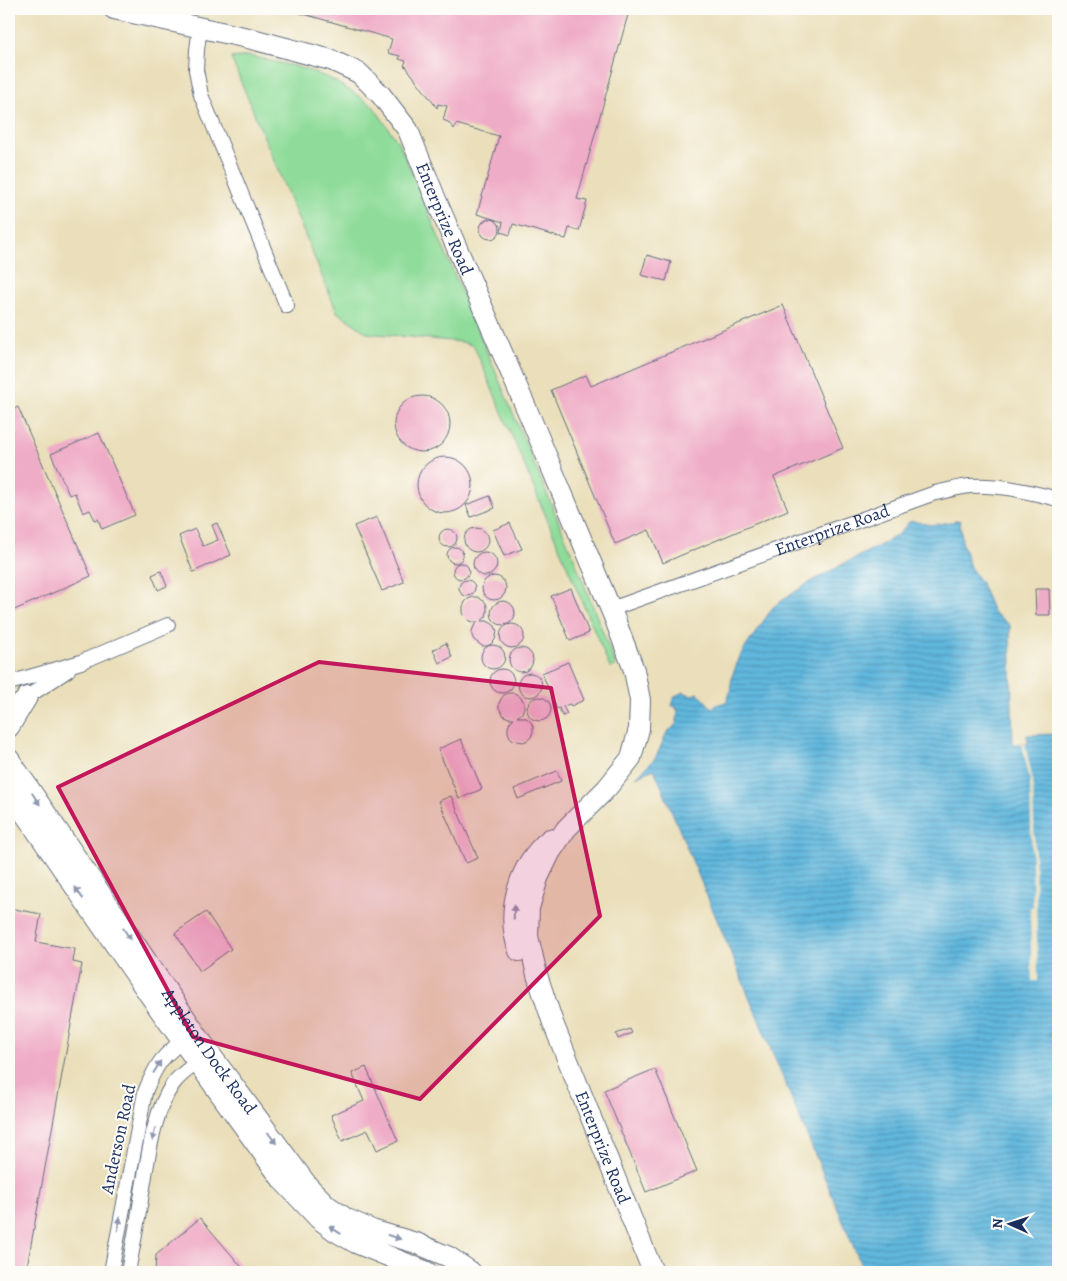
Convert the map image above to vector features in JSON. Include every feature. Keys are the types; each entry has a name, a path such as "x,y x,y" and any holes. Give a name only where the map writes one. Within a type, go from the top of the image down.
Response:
{"street":[{"name":"Enterprize Road","path":"114,9 248,38 331,60 359,73 381,95 408,130 611,609 634,670 640,700 639,729 630,758 607,788 566,829 550,853 538,878 529,908 528,936 536,975 552,1023 653,1272"},
{"path":"200,27 196,70 201,96 287,306"},
{"name":"Enterprize Road","path":"611,609 935,493 968,486 989,486 1058,499"},
{"path":"9,683 81,662 168,625"},
{"path":"9,707 81,662"},
{"path":"9,727 27,697"},
{"name":"Appleton Dock Road","path":"9,759 188,1037"},
{"name":"Appleton Dock Road","path":"9,791 188,1037 308,1186 328,1206 347,1219 372,1230 416,1243 449,1257 471,1272"},
{"path":"9,802 29,820"},
{"name":"Anderson Road","path":"111,1272 145,1092 153,1072 162,1059 170,1050 188,1037"},
{"name":"Appleton Dock Road","path":"204,1058 283,1181 319,1219 356,1243 427,1272"},
{"name":"Anderson Road","path":"128,1272 157,1118 173,1084 184,1072 204,1058"}],"highlighted area":[{"path":"319,662 551,688 600,916 420,1099 193,1037 58,787"}],"green space":[{"path":"250,56 302,68 329,78 373,106 400,145 574,558 616,666 610,668 474,346 462,342 367,333 337,312 231,58"}],"water":[{"path":"960,520 962,541 970,567 981,583 993,612 1010,625 1013,744 1028,744 1027,735 1058,734 1058,1272 864,1272 654,769 636,777 652,762 667,732 677,722 678,709 676,709 676,706 672,706 675,696 683,692 691,695 698,693 712,708 726,702 730,693 732,676 741,654 773,607 802,587 899,534 909,522 942,524"}],"pier":[{"path":"1022,744 1025,744 1033,781 1038,981 1032,981 1030,907 1033,907 1030,781"}],"building":[{"path":"286,9 621,9 629,11 577,199 587,201 579,231 569,228 566,239 513,224 510,235 501,232 503,222 477,214 499,136 456,124 454,129 448,122 443,120 447,106 438,104 437,108 407,67 404,66 406,61 399,59 400,56 388,53 392,39"},
{"path":"490,219 497,222 500,229 497,236 490,239 483,236 480,229 483,222"},
{"path":"647,255 671,262 666,281 641,275"},
{"path":"783,305 843,448 774,477 788,510 663,563 649,530 615,544 551,390 586,375 591,386"},
{"path":"416,396 428,396 438,400 446,408 450,424 446,440 438,448 428,452 416,452 406,448 398,440 394,430 394,418 398,408 406,400"},
{"path":"18,407 91,576 12,611 9,604 9,421 14,419 10,411"},
{"path":"99,433 135,515 102,529 98,519 95,520 90,510 83,513 75,493 69,495 51,454"},
{"path":"439,457 451,457 461,461 469,469 473,485 469,501 461,509 451,513 439,513 429,509 421,501 417,491 417,479 421,469 429,461"},
{"path":"490,496 495,508 471,517 466,505"},
{"path":"377,517 404,582 382,591 354,526"},
{"path":"217,523 231,555 193,572 179,536 195,529 203,546 218,540 212,525"},
{"path":"510,523 522,549 504,556 493,530"},
{"path":"471,528 481,528 488,535 488,545 481,552 471,552 464,545 464,535"},
{"path":"448,529 454,532 457,538 454,544 448,547 442,544 439,538 442,532"},
{"path":"452,547 458,547 463,552 461,561 452,563 447,558 447,552"},
{"path":"480,552 490,552 497,559 497,569 490,576 480,576 473,569 473,559"},
{"path":"458,563 464,563 469,568 467,577 458,579 453,574 453,568"},
{"path":"161,571 167,586 158,590 152,575"},
{"path":"489,576 499,576 506,583 506,593 499,600 489,600 482,593 482,583"},
{"path":"464,580 470,580 475,585 473,594 464,596 459,591 459,585"},
{"path":"571,588 589,633 570,641 551,596"},
{"path":"1035,589 1049,589 1050,615 1036,615"},
{"path":"473,597 478,597 486,603 486,617 481,621 491,623 497,631 495,640 487,646 482,646 472,636 474,626 478,622 468,620 464,616 463,607 465,602"},
{"path":"498,601 508,601 515,608 515,618 508,625 498,625 491,618 491,608"},
{"path":"507,624 517,624 524,631 524,641 517,648 507,648 500,641 500,631"},
{"path":"446,643 452,657 439,663 433,650"},
{"path":"488,645 498,645 505,652 505,662 498,669 488,669 481,662 481,652"},
{"path":"516,648 526,648 533,655 533,665 526,672 516,672 509,665 509,655"},
{"path":"568,662 584,700 571,706 570,704 563,706 567,714 562,716 559,708 557,709 542,673"},
{"path":"497,669 507,669 514,676 514,686 507,693 497,693 490,686 490,676"},
{"path":"525,673 535,673 542,680 542,690 535,697 525,697 518,690 518,680"},
{"path":"509,693 518,695 524,703 522,713 517,717 528,719 533,727 531,737 523,742 513,740 510,737 508,727 514,718 504,716 499,708 501,699"},
{"path":"534,697 544,697 551,704 551,714 544,721 534,721 527,714 527,704"},
{"path":"461,739 482,789 459,799 438,749"},
{"path":"557,771 561,781 518,799 514,789"},
{"path":"451,796 478,858 466,863 439,801"},
{"path":"9,908 41,914 36,942 75,949 73,962 82,964 26,1272 9,1272"},
{"path":"206,912 231,949 200,971 175,933"},
{"path":"630,1029 632,1033 618,1039 616,1034"},
{"path":"366,1067 398,1141 377,1150 368,1130 342,1141 331,1115 364,1101 352,1073"},
{"path":"655,1069 697,1171 646,1192 604,1090"},
{"path":"200,1218 246,1272 155,1272 156,1255"}]}
